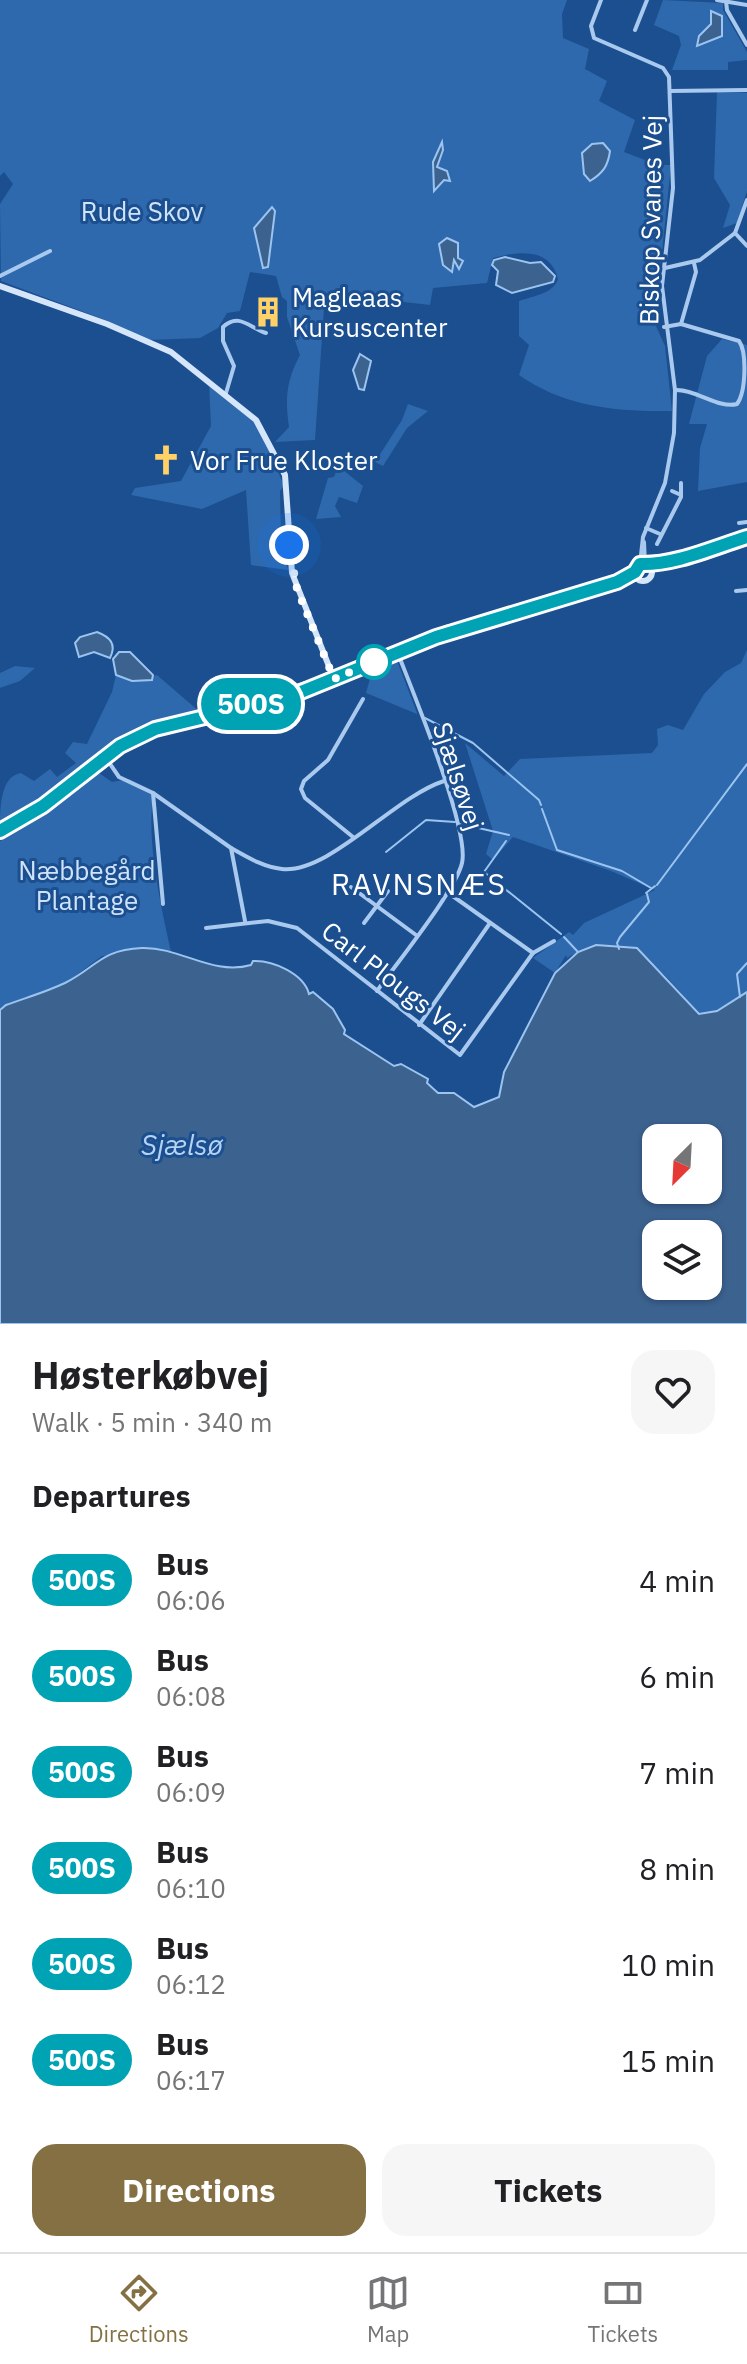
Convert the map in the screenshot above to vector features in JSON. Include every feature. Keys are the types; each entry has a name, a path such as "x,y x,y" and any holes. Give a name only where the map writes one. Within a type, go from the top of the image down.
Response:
{"main road":[{"path":"0,286 107,324 171,352 226,393 263,429 285,475 292,573 333,677"},
{"path":"0,831 43,806 105,756 155,729 291,696 397,649 617,582 647,567 747,539"},
{"path":"636,575 645,581 647,567"}],"street":[{"name":"Biskop Svanes Vej","path":"601,0 591,26 594,38 665,69 670,91 673,188 665,268 664,327 675,390 674,433 669,466 644,535 647,567"},
{"path":"635,30 647,0"},
{"path":"721,0 747,5"},
{"path":"721,0 747,45"},
{"name":"Biskop Svanes Vej","path":"670,91 747,90"},
{"path":"665,268 694,263 735,233 747,200"},
{"path":"735,233 747,246"},
{"path":"0,276 50,251"},
{"path":"681,324 696,272 694,263"},
{"path":"226,393 234,366 223,341 223,327 231,321 243,320 266,333"},
{"path":"664,327 681,324 742,344 742,395 737,404 728,406 693,391 675,390"},
{"path":"657,544 681,495 681,483"},
{"path":"672,491 681,495"},
{"path":"739,523 747,522"},
{"path":"646,528 660,534"},
{"path":"736,591 747,590"},
{"name":"Sjælsøvej","path":"377,991 447,892 458,874 464,851 444,781 397,649"},
{"path":"353,837 305,798 301,789 304,781 328,760 363,699"},
{"path":"105,756 119,777 153,793 231,848 261,863 292,869 314,864 418,790 444,781"},
{"path":"153,793 163,904"},
{"path":"231,848 245,922"},
{"path":"351,887 416,935"},
{"path":"364,923 388,891"},
{"path":"447,892 533,953"},
{"name":"Carl Plougs Vej","path":"206,928 245,922 278,922 297,928 455,1054 463,1055 533,953 554,941"},
{"path":"419,1025 490,923"}],"green space":[{"name":"Rude Skov","path":"0,0 567,0 562,14 563,38 589,49 585,69 607,81 599,101 635,120 624,152 658,165 671,165 661,262 660,319 657,317 656,326 665,346 672,411 612,408 573,401 536,386 519,375 529,345 519,336 519,301 547,291 558,279 548,261 532,254 493,258 487,283 433,288 430,305 325,293 315,440 275,442 289,427 288,390 300,355 287,317 287,301 282,297 276,276 250,272 240,311 227,313 218,328 200,338 148,340 108,321 1,281 0,204 13,184 4,172 0,176"},
{"path":"663,0 723,3 723,10 747,52 747,60 728,62 728,70 672,70 681,45 679,36 654,25"},
{"path":"717,92 747,93 747,191 737,223 723,228 730,205 714,178"},
{"path":"722,339 747,345 747,482 698,491 700,448 707,424 689,424 707,356"},
{"path":"209,383 259,425 284,486 280,491 281,544 288,570 251,565 246,490 202,509 131,495 135,488 181,481 211,426"},
{"path":"408,404 428,411 407,428 383,466 375,462 402,420"},
{"path":"338,466 363,486 357,503 339,497 335,506 341,517 316,519 328,478 334,477"},
{"path":"747,650 747,992 717,1011 699,1014 671,982 642,956 608,946 588,948 567,958 566,955 555,973 533,958 569,932 573,935 584,923 655,890 611,871 513,837 493,860 486,854 493,831 465,743 504,776 520,759 652,753 658,745 657,729 668,725 683,730 704,694 725,672 741,663"},
{"path":"396,658 417,714 366,693 373,668"},
{"path":"15,666 35,668 20,681 0,688 0,673"},
{"path":"116,675 138,681 157,675 201,713 126,738 0,829 3,795 9,780 21,773 34,781 50,769 57,777 76,763 65,753 73,742 87,744 112,692"},
{"name":"Næbbegård Plantage","path":"96,771 112,782 129,779 154,791 153,851 171,952 158,949 102,956 67,982 0,1010 0,841 50,809"}],"water":[{"path":"711,11 722,16 722,36 697,46 699,36 711,24"},
{"path":"442,142 443,150 437,167 447,171 450,181 444,180 434,191 433,162"},
{"path":"603,143 610,151 608,161 602,172 590,181 584,174 582,153 592,144"},
{"path":"272,207 275,211 268,267 263,268 254,228"},
{"path":"447,238 458,243 458,258 463,261 459,269 454,260 452,272 443,265 439,244"},
{"path":"505,257 530,263 541,262 555,276 553,282 512,293 496,285 498,271 492,265 494,260"},
{"path":"360,354 371,361 364,390 359,389 353,370"},
{"path":"97,632 111,642 113,649 110,658 94,652 79,657 75,643 80,637"},
{"path":"119,652 130,652 153,675 152,680 132,681 116,675 113,659"},
{"name":"Sjælsø","path":"596,945 637,948 699,1014 717,1011 747,992 747,1324 0,1324 0,1010 6,1005 65,983 100,960 128,949 156,949 223,967 261,961 287,970 301,980 309,994 313,992 333,1009 345,1030 344,1034 394,1066 401,1064 428,1079 427,1083 438,1093 454,1093 474,1107 499,1097 504,1072 555,973 578,952"}],"waterway":[{"path":"425,718 473,743 541,805"},
{"path":"657,885 747,764"},
{"path":"542,809 557,850 622,871 651,888"},
{"path":"386,852 426,820 455,822"},
{"path":"461,824 509,835"},
{"path":"506,841 484,872 561,934"},
{"path":"646,893 655,886"},
{"path":"619,949 617,943 620,937 649,902 647,894"},
{"path":"564,937 578,952"},
{"path":"740,997 737,974 747,963"}],"bus line":[{"name":"500S","path":"0,831 43,806 120,746 155,729 291,696 436,637 558,603 617,582 635,572 640,564 650,567 669,563 747,537"}],"place":[{"name":"Magleaas Kursuscenter","path":"268,312"},
{"name":"Vor Frue Kloster","path":"166,460"}],"district":[{"name":"RAVNSNÆS","path":"419,883"}],"route":[{"path":"289,545 297,589 334,679 374,662"}]}
